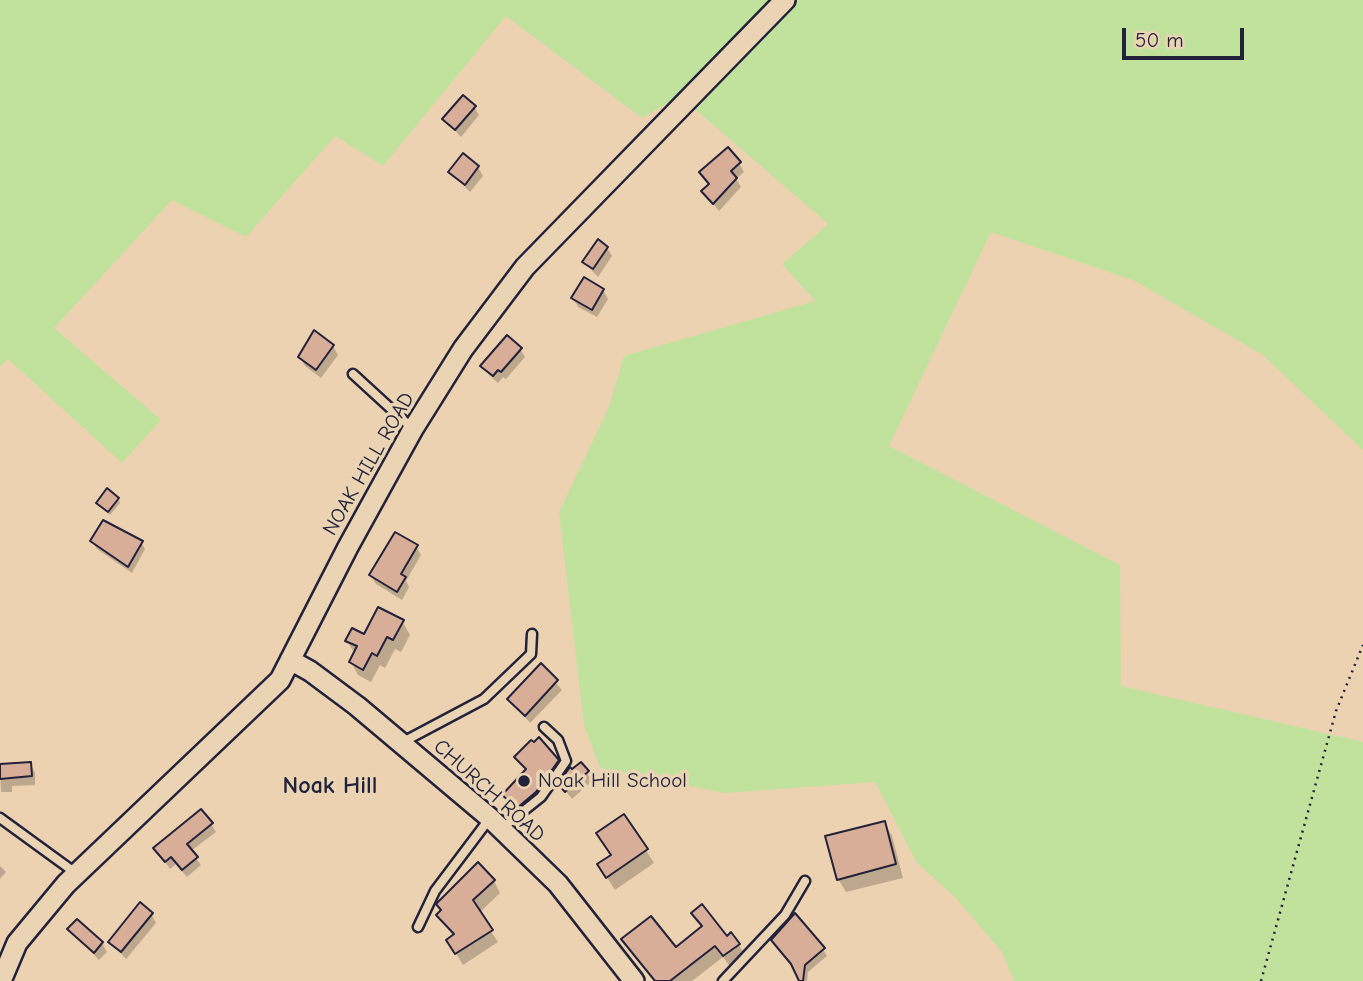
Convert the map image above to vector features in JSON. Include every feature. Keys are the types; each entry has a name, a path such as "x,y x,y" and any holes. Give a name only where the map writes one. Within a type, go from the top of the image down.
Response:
{"street":[{"name":"NOAK HILL ROAD","path":"1,981 17,943 77,874 280,680 348,547 414,429 463,349 525,267 785,0"},
{"name":"CHURCH ROAD","path":"290,660 339,692 495,824 558,884 634,981"}],"lane":[{"path":"353,374 414,429"},
{"path":"401,744 484,699 498,688 531,653 532,634"},
{"path":"418,927 435,891 495,824 541,797 566,761 558,740 544,727"},
{"path":"0,818 77,874"},
{"path":"723,981 785,915 805,881"}],"path":[{"path":"1261,981 1336,711 1363,645"}],"green space":[{"path":"0,0 1363,0 1363,450 1263,355 1135,281 991,232 889,446 1120,565 1121,686 1363,742 1363,981 1014,981 1002,952 955,897 917,863 875,782 724,793 600,768 584,725 559,512 609,407 624,356 815,301 782,264 828,224 680,96 642,118 506,16 383,166 335,136 246,237 172,200 54,328 161,420 122,463 8,359 0,367"}],"building":[{"path":"463,95 476,106 455,130 442,119"},
{"path":"728,147 741,162 731,171 737,178 713,204 701,191 709,184 699,172"},
{"path":"463,153 479,166 465,185 448,172"},
{"path":"598,239 608,247 593,269 582,262"},
{"path":"584,277 604,289 592,310 571,298"},
{"path":"314,330 334,345 316,370 298,357"},
{"path":"507,335 522,348 501,372 498,370 493,376 480,366"},
{"path":"107,488 119,498 108,512 96,503"},
{"path":"103,520 143,541 128,567 90,541"},
{"path":"395,532 418,545 401,574 406,577 397,592 369,575"},
{"path":"378,607 404,620 393,640 387,637 377,656 372,653 363,670 349,662 357,646 345,641 352,628 364,634"},
{"path":"541,663 558,680 525,716 507,699"},
{"path":"539,737 559,760 536,792 517,808 502,795 526,769 514,757 531,740 534,742"},
{"path":"31,762 32,776 0,779 0,764"},
{"path":"581,762 589,771 565,792 558,784 570,767 572,769"},
{"path":"201,809 213,823 187,844 198,857 182,870 171,857 165,862 153,848"},
{"path":"624,814 648,849 606,878 597,864 611,855 596,833"},
{"path":"885,821 896,864 837,880 825,836"},
{"path":"478,862 495,880 473,900 493,930 455,954 446,940 454,934 436,915 441,910 436,904"},
{"path":"140,902 153,913 121,952 108,942"},
{"path":"702,904 727,936 731,932 740,944 723,956 715,946 670,981 655,981 621,939 651,916 676,947 702,926 691,913"},
{"path":"795,913 825,948 805,965 803,981 799,981 791,964 771,940"},
{"path":"77,919 103,942 94,953 67,929"}],"place":[{"name":"Noak Hill School","path":"524,781"}],"district":[{"name":"Noak Hill","path":"330,786"}]}
